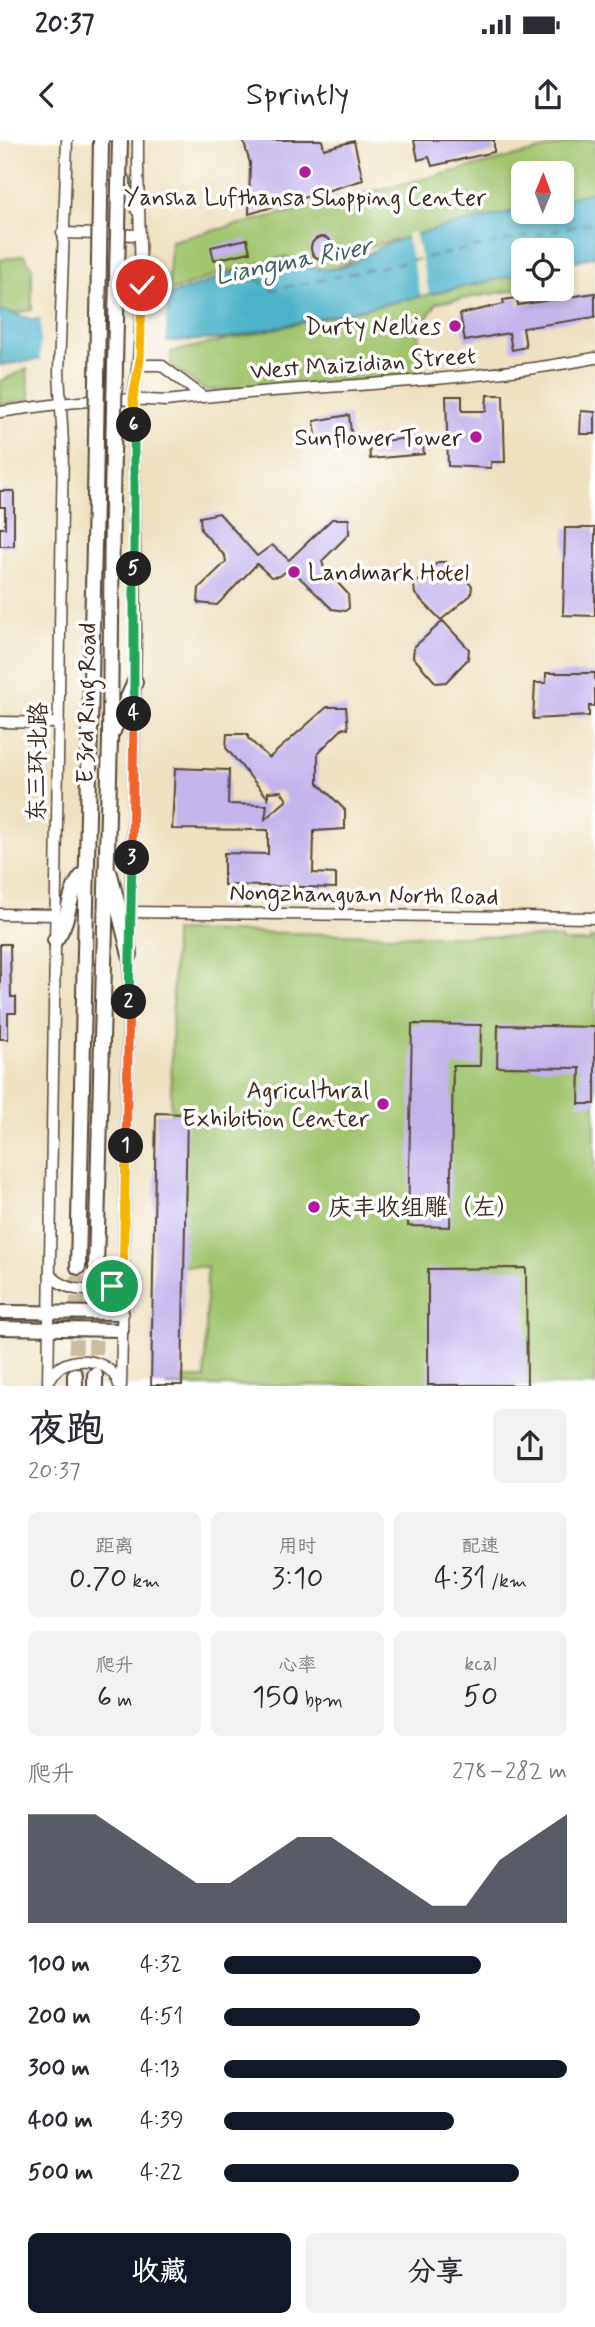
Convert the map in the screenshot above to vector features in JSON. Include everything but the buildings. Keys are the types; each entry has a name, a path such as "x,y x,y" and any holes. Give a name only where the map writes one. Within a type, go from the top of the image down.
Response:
{"highway":[{"name":"E 3rd Ring Road","path":"78,1267 102,140"},
{"name":"E 3rd Ring Road","path":"96,1267 110,738 120,140"},
{"path":"110,738 135,682"},
{"path":"105,855 130,955"},
{"path":"55,940 63,930 75,881 86,872"}],"main road":[{"path":"0,1312 122,1313"},
{"path":"0,1328 122,1329"}],"street":[{"name":"东三环北路","path":"49,1385 63,444 59,372 67,140"},
{"path":"125,140 125,188 138,211"},
{"path":"120,1385 132,912 135,682 133,398 140,362 142,285 137,235 138,140"},
{"path":"62,233 137,235"},
{"name":"West Maizidian Street","path":"0,412 60,403 133,398 166,401 505,373 595,358"},
{"path":"140,362 161,365 202,396"},
{"path":"0,722 59,723"},
{"name":"Nongzhanguan North Road","path":"132,912 595,918"},
{"path":"0,914 56,915"},
{"path":"50,1275 61,1286 82,1290 112,1286 123,1276"},
{"path":"49,1385 55,1370 66,1363 81,1361 98,1363 108,1369 120,1385"}],"green space":[{"path":"581,140 595,140 595,193 574,197 574,161 511,161 511,212 363,248 351,260 334,268 316,269 302,261 290,264 287,256 213,276 168,292 171,241"},
{"path":"24,255 32,268 32,310 0,316 0,260"},
{"path":"511,276 511,291 437,303 419,329 422,375 206,391 171,365 171,352"},
{"path":"27,369 30,400 0,405 0,381"},
{"name":"Agricultural Exhibition Center","path":"174,931 561,938 562,942 590,942 590,938 595,938 595,1385 167,1386 167,1378 205,1378 207,1267 168,1265"}],"water":[{"path":"595,191 595,256 574,261 574,238 511,238 511,276 223,339 172,341 0,365 0,310 35,320 170,295 244,269 245,273 237,275 239,283 274,275 273,268 260,270 259,265 285,259 288,265 337,268 409,237 511,212 511,224 574,224 574,197"}],"pier":[{"path":"415,232 429,293 421,296 406,234"},
{"path":"166,292 166,345 40,361 41,315"}],"ferry route":[{"path":"257,279 272,290 595,222"}],"tunnel":[{"path":"75,1374 78,1267"},
{"path":"95,1375 96,1267"}],"place":[{"name":"Yansha Lufthansa Shopping Center","path":"305,172"},
{"name":"Durty Nellies","path":"455,326"},
{"name":"Sunflower Tower","path":"476,437"},
{"name":"Landmark Hotel","path":"294,572"},
{"name":"Agricultural Exhibition Center","path":"383,1104"},
{"name":"庆丰收组雕（左）","path":"314,1207"}],"route":[{"path":"112,1286 123,1276 136,638 133,398 140,360 142,285"}],"water label":[{"name":"Liangma River","path":"293,260"}]}
